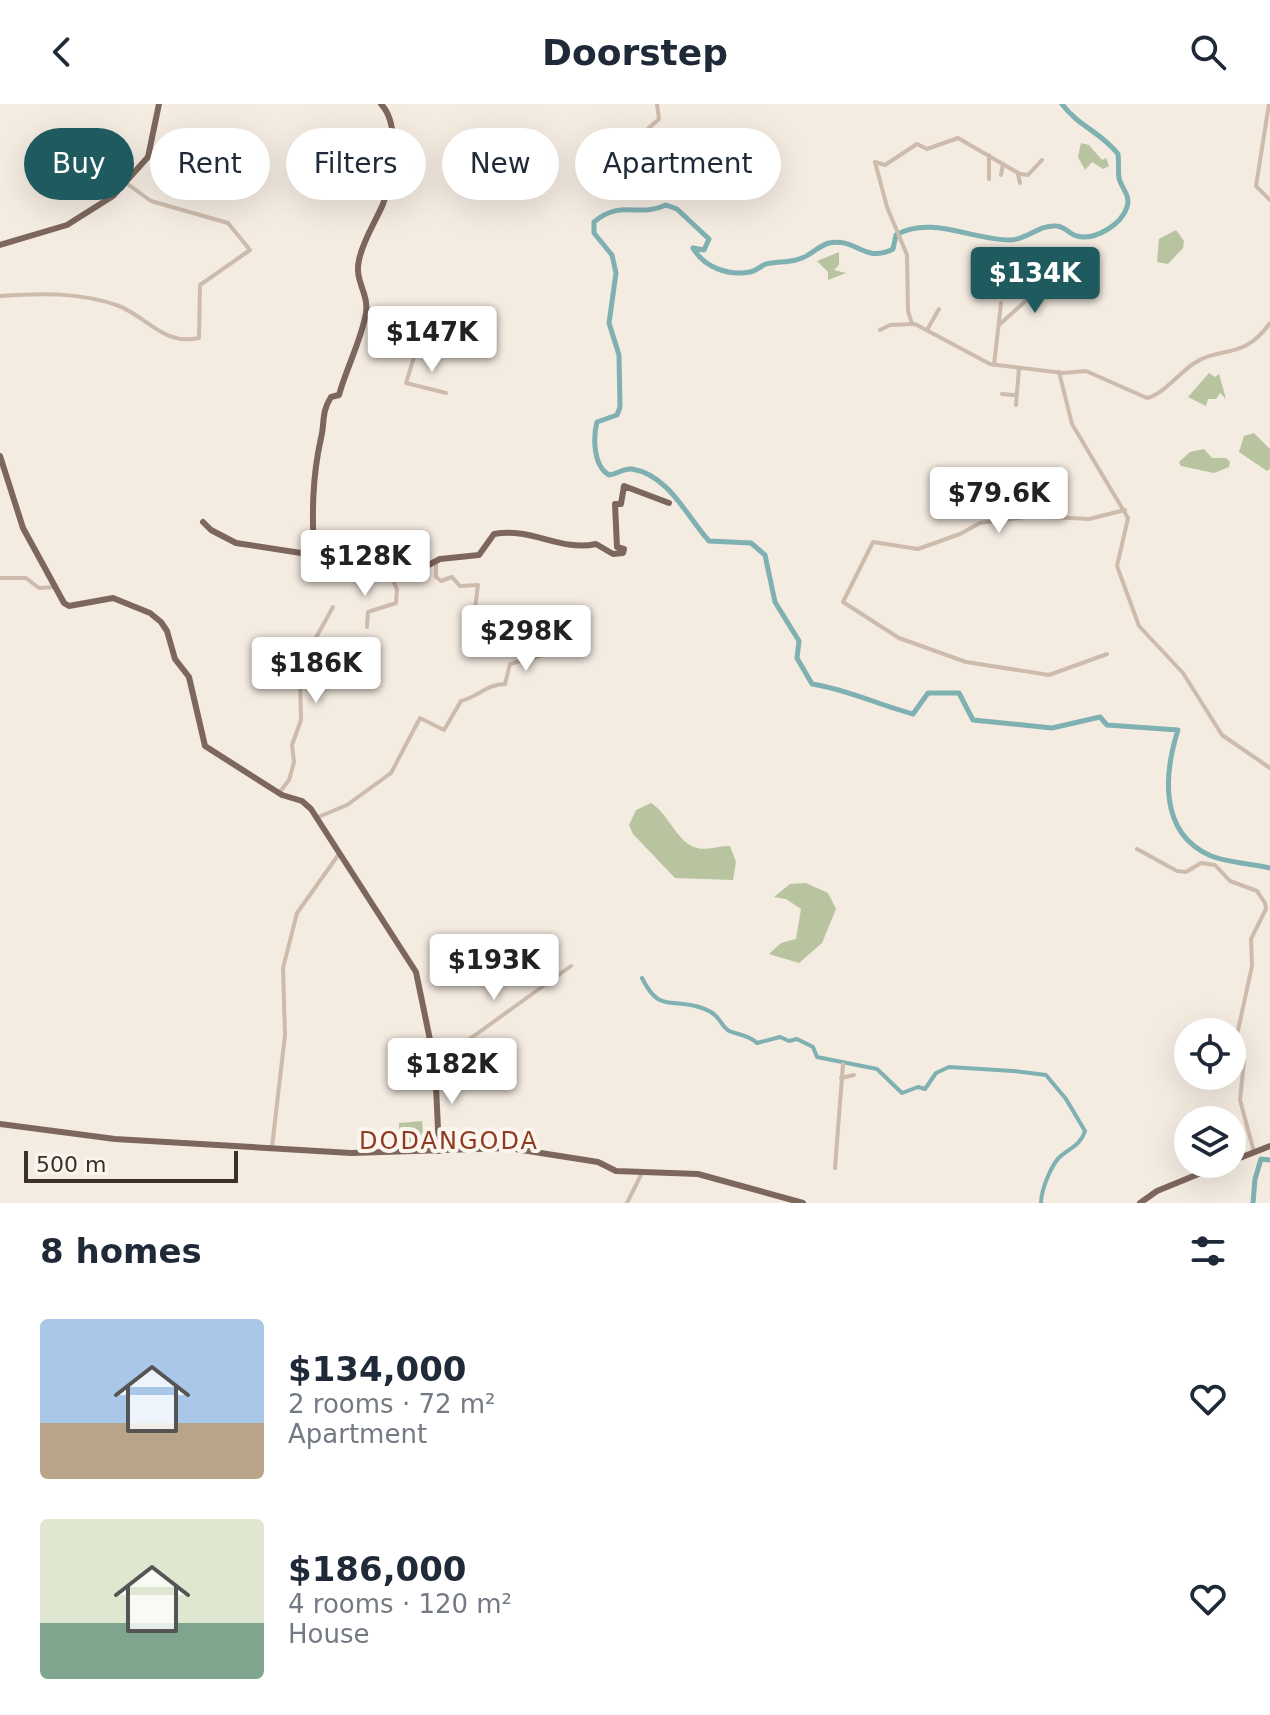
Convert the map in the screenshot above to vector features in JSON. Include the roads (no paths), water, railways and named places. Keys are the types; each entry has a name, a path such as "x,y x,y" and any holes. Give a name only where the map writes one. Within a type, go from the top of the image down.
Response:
{"main road":[{"path":"134,172 148,157 159,104"},
{"path":"314,555 311,490 322,435 321,415 331,397 339,395 366,314 365,293 357,271 363,245 389,188 394,137 392,119 381,104"},
{"path":"0,245 33,238 71,223 107,200"},
{"path":"1,460 23,528 55,587 69,606 113,598 150,613 161,622 175,659 189,677 205,746 279,793 302,801 414,968 435,1064 439,1151"},
{"path":"203,522 211,530 236,543 314,555 369,574 391,576 421,570 436,561 483,554 494,534 503,533 555,540 579,548 596,544 613,554 623,553 624,549 617,547 615,504 621,504 624,486 669,503"},
{"path":"0,1124 115,1139 351,1153 509,1148 598,1162 616,1171 698,1174 803,1203"},
{"path":"1246,1155 1270,1146"},
{"path":"1140,1203 1157,1191 1189,1178"}],"street":[{"path":"649,128 659,119 657,104"},
{"path":"1269,104 1256,186 1270,200"},
{"path":"912,324 908,311 909,271 875,162 885,165 917,144 924,150 958,138 1017,172 1028,175 1042,160"},
{"path":"989,155 989,179"},
{"path":"1001,175 1003,164"},
{"path":"1017,172 1020,183"},
{"path":"0,296 84,297 122,308 160,333 199,338 200,285 250,250 228,223 151,201 134,189"},
{"path":"999,325 1029,298 1074,289 1077,281"},
{"path":"1038,297 1041,282"},
{"path":"994,365 1001,303"},
{"path":"927,330 939,309"},
{"path":"880,330 890,325 912,324 994,365 1090,372 1134,395 1152,398 1197,361 1240,350 1270,323"},
{"path":"415,354 406,383 446,393"},
{"path":"1016,405 1014,395 1019,368"},
{"path":"1059,372 1072,424 1125,510 1129,524 1117,566 1139,626 1183,673 1222,735 1270,768"},
{"path":"1002,394 1014,395"},
{"path":"1107,654 1049,675 966,662 899,638 843,602 873,542 918,549 960,534 980,523 1033,516 1089,519 1125,510"},
{"path":"436,561 436,577 441,581 452,577 460,586 478,585 475,608 514,612 514,619 544,624 549,653"},
{"path":"367,627 368,612 396,603 399,596 391,576"},
{"path":"0,578 24,578 39,588 55,587"},
{"path":"279,793 289,780 294,762 292,745 301,720 300,676 303,661 333,607"},
{"path":"316,818 347,805 391,773 420,718 444,730 461,701 474,698 494,684 505,684 510,664 549,653 555,647 565,649 569,642 583,644"},
{"path":"1137,849 1177,871 1186,872 1201,863 1215,865 1230,881 1257,891 1265,903 1266,909 1251,939 1252,966 1237,1035 1244,1061 1240,1100 1254,1152"},
{"path":"272,1147 285,1035 283,968 297,913 339,854"},
{"path":"435,1064 571,966"},
{"path":"835,1168 843,1064"},
{"path":"841,1078 854,1075"},
{"path":"627,1203 643,1171"}],"waterway":[{"path":"1062,104 1118,154 1119,178 1127,195 1127,207 1114,225 1092,236 1077,236 1062,227 1050,226 1010,240 923,227 896,235 893,249 883,253 875,254 838,242 829,243 798,259 733,273 717,269 698,255 693,248 704,250 709,239 677,209 666,205 656,209 613,211 594,222 594,233 612,255 616,273 609,323 619,355 620,407 617,415 597,422 597,458 609,475 632,469 657,479 709,541 751,543 765,555 775,602 799,641 797,658 812,684 913,714 928,693 959,693 973,720 1052,728 1100,717 1107,725 1178,730 1168,783 1174,817 1181,832 1193,845 1209,855 1270,868"},
{"path":"642,978 660,1000 708,1011 729,1031 757,1043 780,1037 789,1041 797,1039 813,1047 817,1057 877,1069 902,1093 918,1087 925,1089 936,1073 949,1067 1013,1071"},
{"path":"1014,1071 1046,1075 1066,1099 1085,1131 1079,1142 1054,1164 1041,1203"},
{"path":"1253,1203 1261,1159 1270,1160"}],"district":[{"name":"DODANGODA","path":"449,1141"}]}
